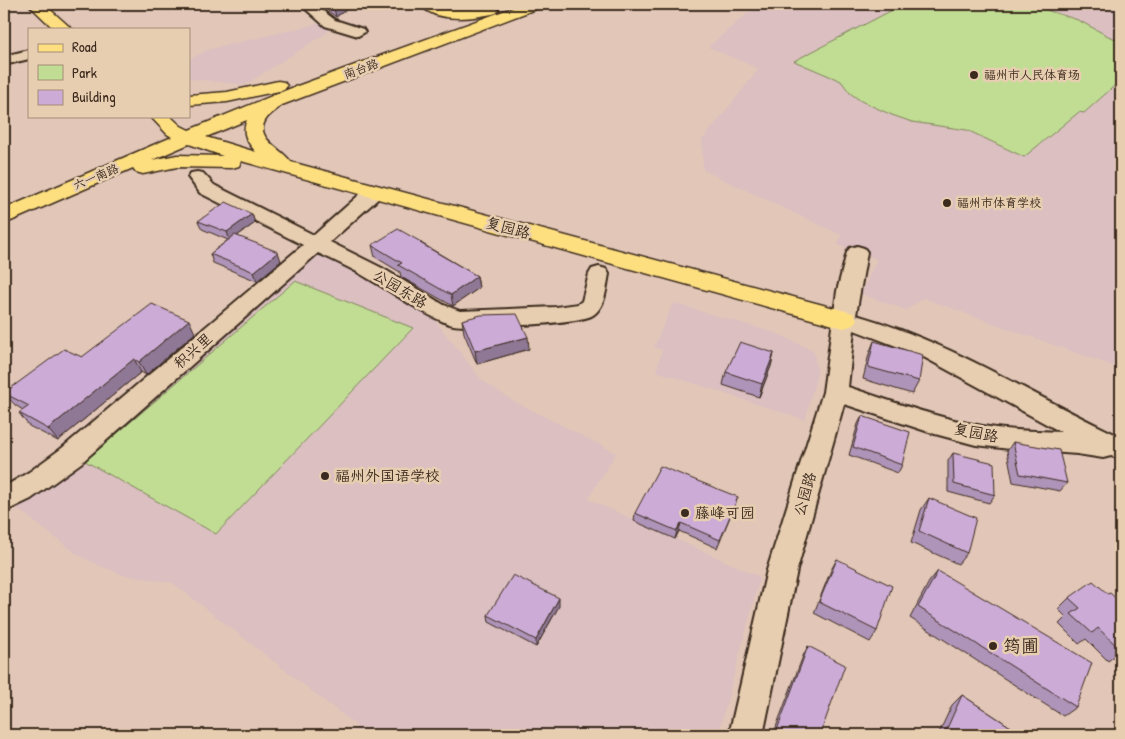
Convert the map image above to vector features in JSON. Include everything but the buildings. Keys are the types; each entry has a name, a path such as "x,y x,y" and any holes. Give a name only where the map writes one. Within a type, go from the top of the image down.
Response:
{"main road":[{"path":"35,4 63,28"},
{"path":"416,4 436,18 439,24 436,31"},
{"path":"428,4 441,10 458,14 476,13 508,6"},
{"name":"南台路","path":"173,128 536,4"},
{"name":"南台路","path":"279,93 436,31 508,6"},
{"path":"190,100 279,93"},
{"path":"279,93 263,110 256,120 253,130 254,137 262,148 289,168"},
{"name":"复园路","path":"173,128 210,146 844,319"},
{"name":"六一南路","path":"4,217 67,189 173,128"},
{"name":"六一南路","path":"4,202 173,128"},
{"path":"67,189 138,169 177,161 224,161 289,168"}],"street":[{"path":"306,4 330,23 358,32"},
{"path":"4,61 28,54"},
{"name":"公园东路","path":"197,177 207,189 375,273 436,310 458,319 556,315 584,311 592,304 599,274"},
{"name":"积兴里","path":"4,500 31,485 72,454 317,244 374,192"},
{"name":"公园路","path":"746,735 782,570 835,392 848,291 857,252"},
{"path":"844,319 878,328 923,346 982,375 1060,420 1121,450"},
{"name":"复园路","path":"835,392 960,431 996,438 1090,445 1121,450"}],"shaded area":[{"name":"福州市体育学校","path":"759,4 1121,4 1121,369 923,298 906,310 861,294 877,259 838,245 841,235 703,170 702,140 759,69 708,47"},
{"path":"324,22 333,26 325,34 245,85 190,78 190,59 207,50"},
{"name":"福州外国语学校","path":"323,253 392,287 433,318 482,380 510,399 616,453 588,499 760,577 718,735 352,735 357,726 173,583 124,575 100,566 78,555 14,506 308,258"},
{"path":"673,303 776,333 814,351 817,373 805,420 656,371 662,350 654,347"}],"green space":[{"name":"福州市人民体育场","path":"904,4 1027,4 1078,20 1121,41 1121,80 1084,113 1079,112 1024,157 967,130 912,122 892,115 861,101 850,93 841,81 794,61"},
{"path":"295,281 413,328 216,534 85,461"}],"place":[{"name":"福州市人民体育场","path":"974,75"},
{"name":"福州市体育学校","path":"947,203"},
{"name":"福州外国语学校","path":"325,476"},
{"name":"藤峰可园","path":"685,513"},
{"name":"筠圃","path":"993,646"}]}
